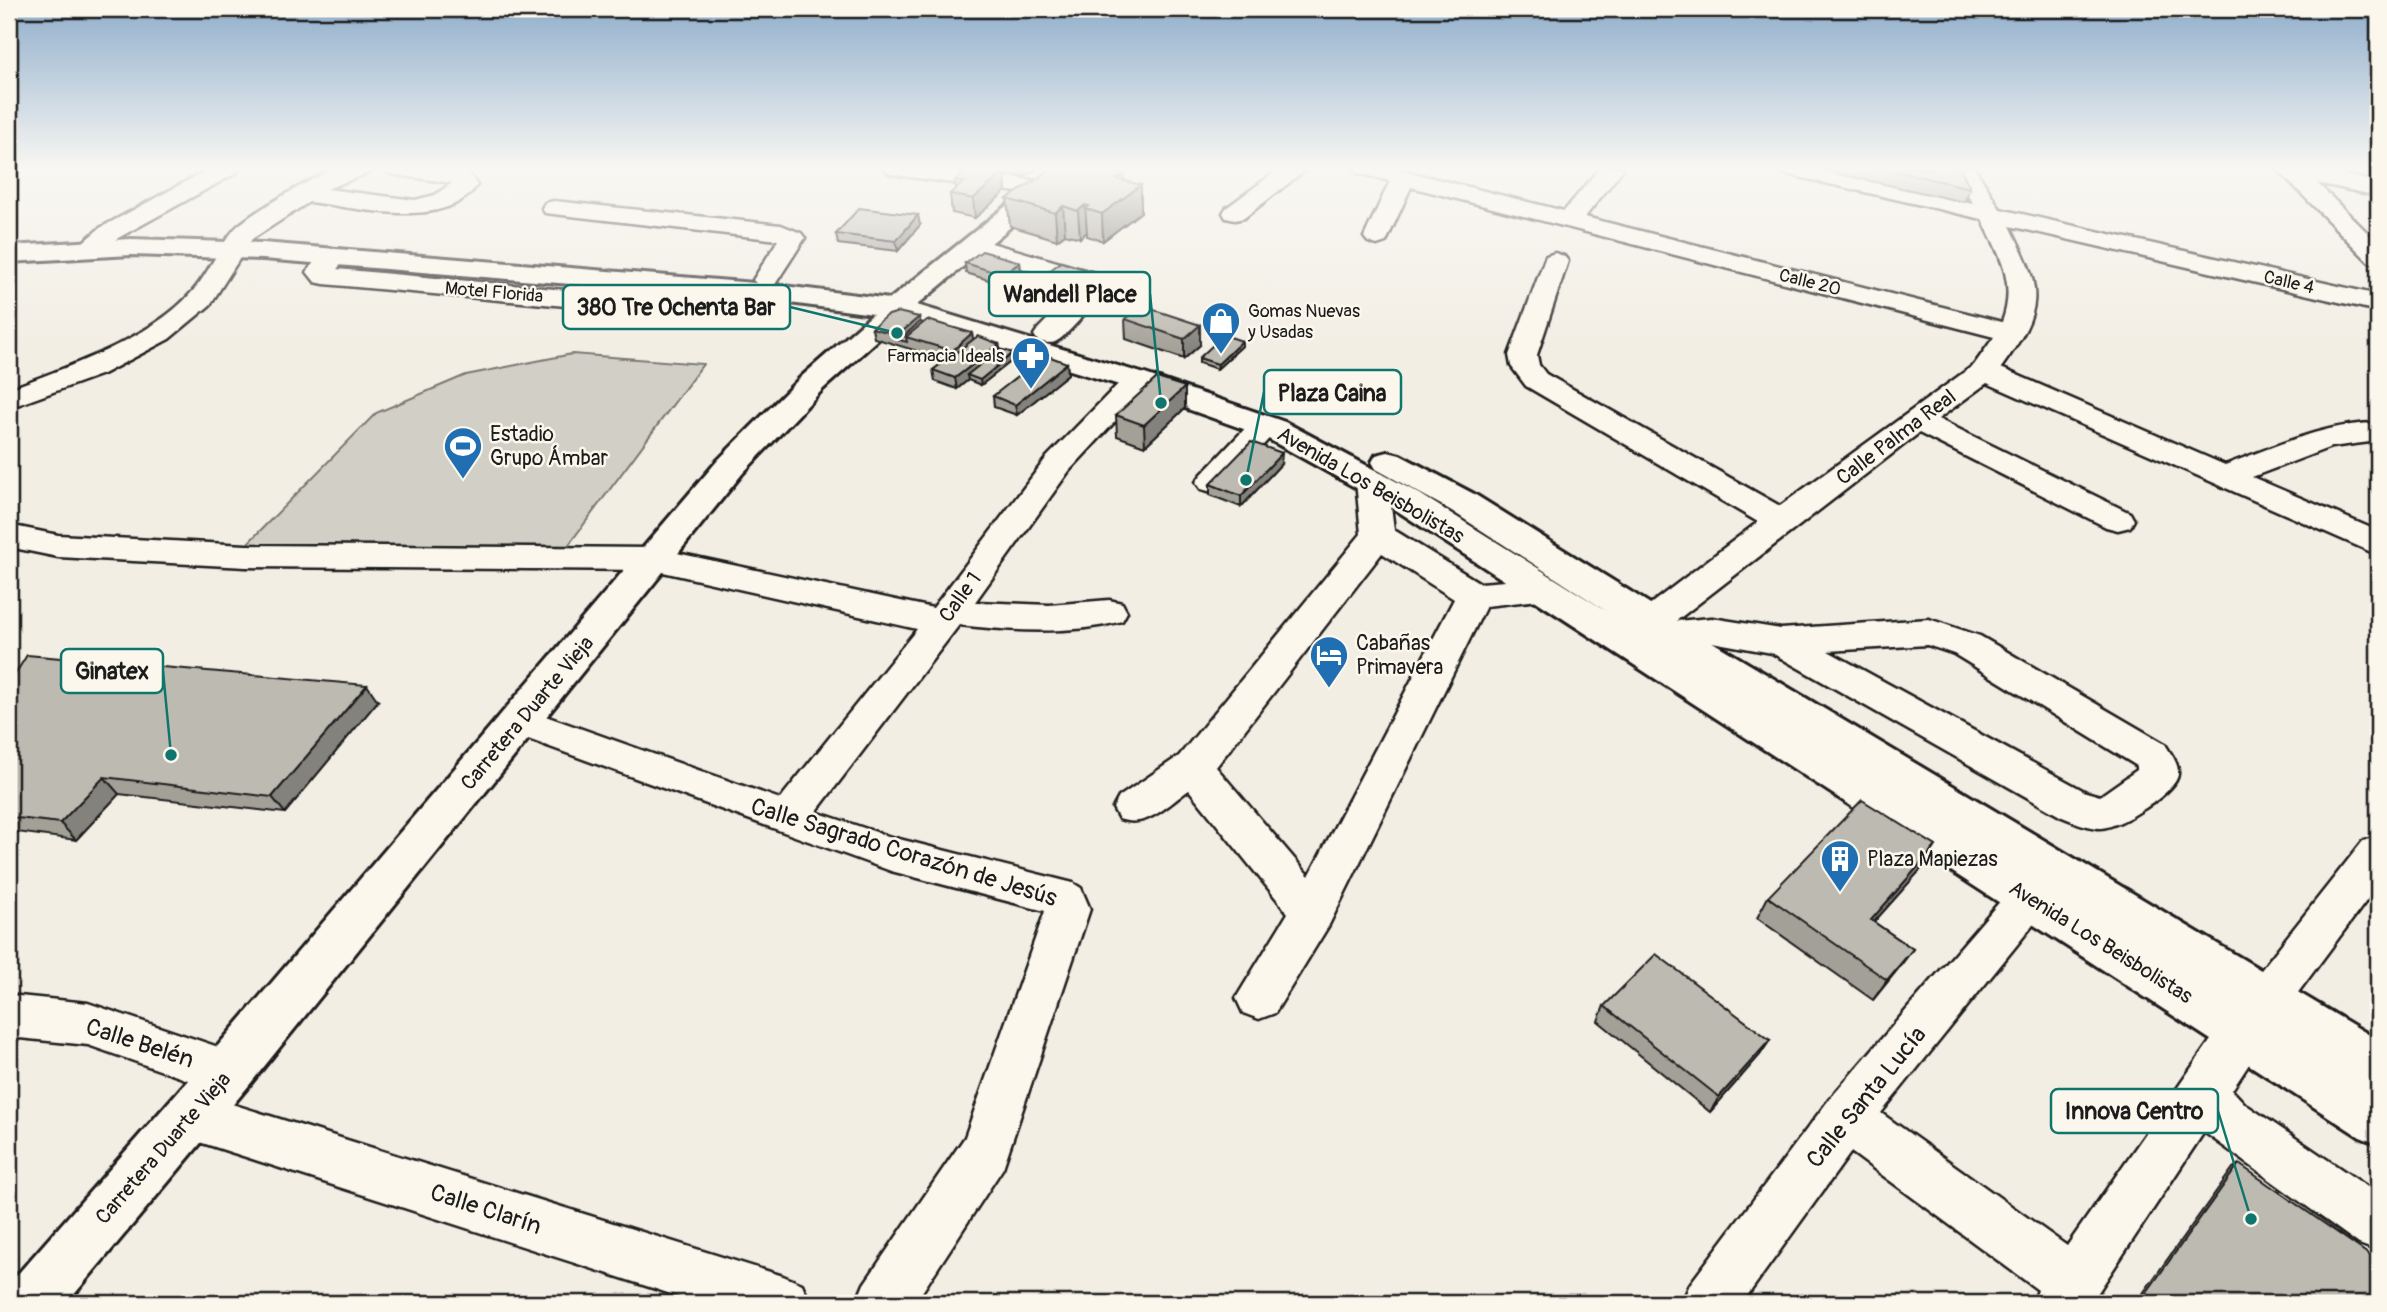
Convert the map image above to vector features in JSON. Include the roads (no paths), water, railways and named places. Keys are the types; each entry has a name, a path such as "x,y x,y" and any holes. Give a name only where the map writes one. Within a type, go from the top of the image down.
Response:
{"main road":[{"name":"Carretera Duarte Vieja","path":"30,1303 228,1072 730,467 812,383 906,300 995,229"},
{"name":"Avenida Los Beisbolistas","path":"238,242 335,257 767,286"},
{"name":"Avenida Los Beisbolistas","path":"14,243 238,242 906,300 1048,335 1300,415 1462,502 2030,897 2255,1016 2378,1067"},
{"name":"Avenida Los Beisbolistas","path":"906,300 1265,425 1373,481 1545,590 1649,632 2255,1016 2378,1119"}],"street":[{"path":"99,241 120,229"},
{"path":"9,399 93,368 159,333 201,299 238,242 256,229"},
{"path":"755,229 781,232 792,238 767,286"},
{"path":"1377,237 1380,229"},
{"name":"Calle 20","path":"1601,229 2011,333"},
{"name":"Calle Palma Real","path":"1649,632 1781,521 1984,371 2011,333 2020,306 2022,283 2000,229"},
{"name":"Calle 4","path":"2056,229 2378,303"},
{"path":"2350,229 2378,257"},
{"path":"974,246 1089,281 1091,286 1087,294 1048,335"},
{"path":"1555,261 1522,355 1529,373 1548,387 1781,521"},
{"path":"1984,371 2378,544"},
{"name":"Calle 1","path":"788,818 945,617 1058,464 1137,381"},
{"path":"1918,421 2118,520"},
{"path":"1212,482 1265,425"},
{"path":"2224,476 2322,441 2360,431 2378,432"},
{"path":"1133,808 1193,767 1378,535 1373,481"},
{"path":"1378,535 1474,595 1545,590"},
{"path":"9,536 58,546 246,556 654,559 945,617 1067,618 1109,612"},
{"path":"1259,998 1312,912 1474,595"},
{"path":"1649,632 1713,630 1782,642 1905,632 1929,632 1948,637 1967,645 2151,755 2157,765 2158,776 2109,811 2099,812 2074,804 1782,642"},
{"name":"Calle Sagrado Corazón de Jesús","path":"520,721 891,854 1058,896 1066,901 1068,909 985,1152 883,1303"},
{"path":"1193,767 1312,912"},
{"path":"1846,1118 2066,1293 2255,1016 2378,853"},
{"name":"Calle Santa Lucía","path":"1709,1303 1846,1118 2030,897"},
{"name":"Calle Belén","path":"9,1016 88,1024 228,1072"},
{"path":"2207,1086 2211,1104 2227,1121 2378,1225"},
{"name":"Calle Clarín","path":"190,1115 782,1303"}],"place":[{"name":"380 Tre Ochenta Bar","path":"897,333"},
{"name":"Gomas Nuevas y Usadas","path":"1221,355"},
{"name":"Farmacia Ideals","path":"1031,390"},
{"name":"Wandell Place","path":"1161,403"},
{"name":"Estadio Grupo Ámbar","path":"463,480"},
{"name":"Plaza Caina","path":"1246,480"},
{"name":"Cabañas Primavera","path":"1329,689"},
{"name":"Ginatex","path":"171,755"},
{"name":"Plaza Mapiezas","path":"1840,893"},
{"name":"Innova Centro","path":"2251,1219"}]}
